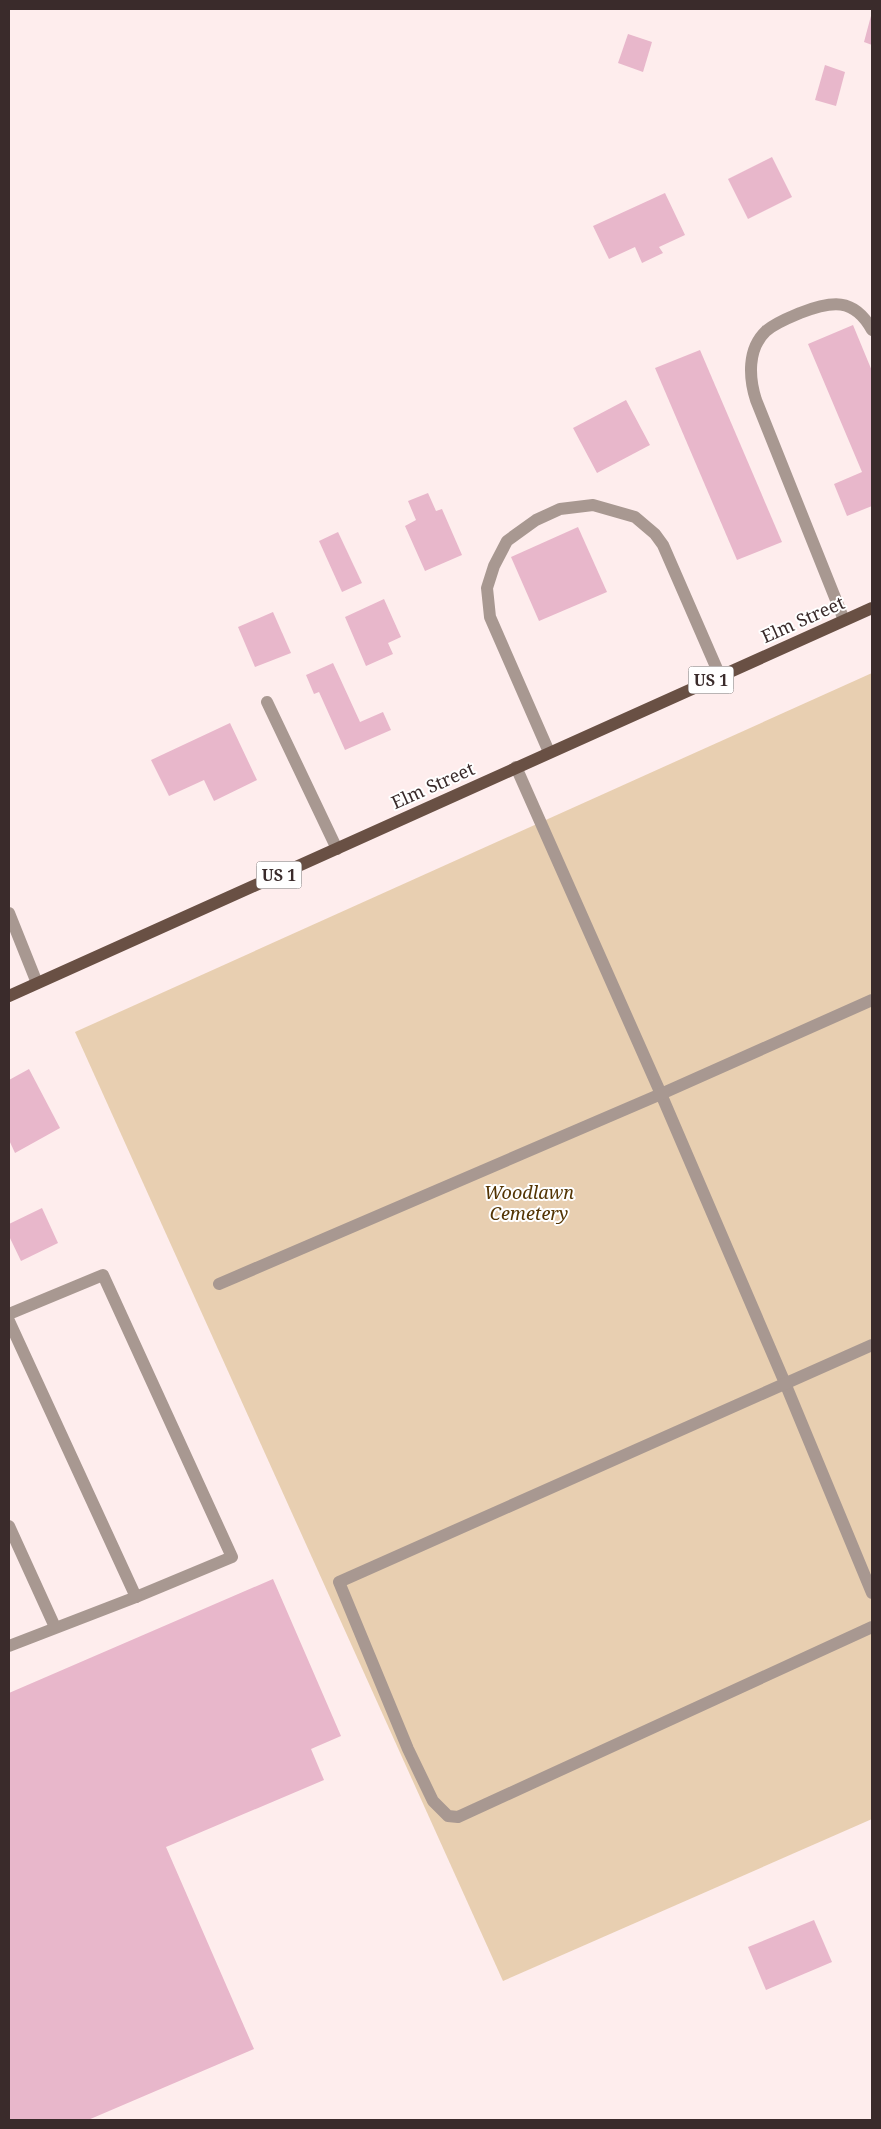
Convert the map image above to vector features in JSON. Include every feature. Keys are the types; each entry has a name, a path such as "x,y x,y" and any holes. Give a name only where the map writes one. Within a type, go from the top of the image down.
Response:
{"main road":[{"name":"Elm Street","path":"9,996 872,608"}],"lane":[{"path":"844,620 756,400 751,384 750,368 756,348 765,332 781,321 819,306 838,303 854,308 872,330"},
{"path":"549,752 490,617 487,588 494,566 506,541 536,520 560,509 593,505 635,517 655,534 663,545 720,676"},
{"path":"267,702 336,849"},
{"path":"516,767 661,1094 785,1382 872,1592"},
{"path":"9,913 37,983"},
{"path":"219,1284 661,1094 872,1000"},
{"path":"9,1314 103,1275 232,1556 136,1597 9,1646"},
{"path":"9,1321 136,1597"},
{"path":"872,1345 785,1382 339,1582 408,1749 433,1801 448,1816 458,1817 872,1627"},
{"path":"9,1526 55,1627"}],"green space":[{"name":"Woodlawn Cemetery","path":"872,673 872,1819 503,1981 75,1032"}],"building":[{"path":"872,12 872,45 864,42"},
{"path":"628,34 652,42 643,72 618,63"},
{"path":"825,65 845,72 836,106 815,100"},
{"path":"772,157 792,197 748,219 728,179"},
{"path":"665,193 685,235 659,247 663,253 642,263 635,247 609,259 593,226"},
{"path":"853,325 872,371 872,506 847,516 834,484 862,472 808,344"},
{"path":"700,350 782,542 737,560 655,368"},
{"path":"626,400 650,445 597,473 573,428"},
{"path":"428,493 436,511 442,509 462,555 425,571 405,526 416,520 408,501"},
{"path":"578,527 607,592 539,621 511,557"},
{"path":"338,532 362,583 342,592 319,541"},
{"path":"384,599 401,637 388,643 393,654 366,666 345,617"},
{"path":"273,612 291,653 255,667 238,627"},
{"path":"333,663 360,722 383,712 391,730 345,750 319,692 314,694 306,675"},
{"path":"230,723 257,780 214,801 204,780 169,796 151,760"},
{"path":"29,1069 60,1128 15,1153 9,1140 9,1080"},
{"path":"42,1208 58,1243 21,1261 9,1236 9,1224"},
{"path":"273,1579 341,1736 311,1749 324,1780 166,1847 254,2049 88,2120 9,2120 9,1693"},
{"path":"814,1920 832,1962 766,1990 748,1947"}]}
